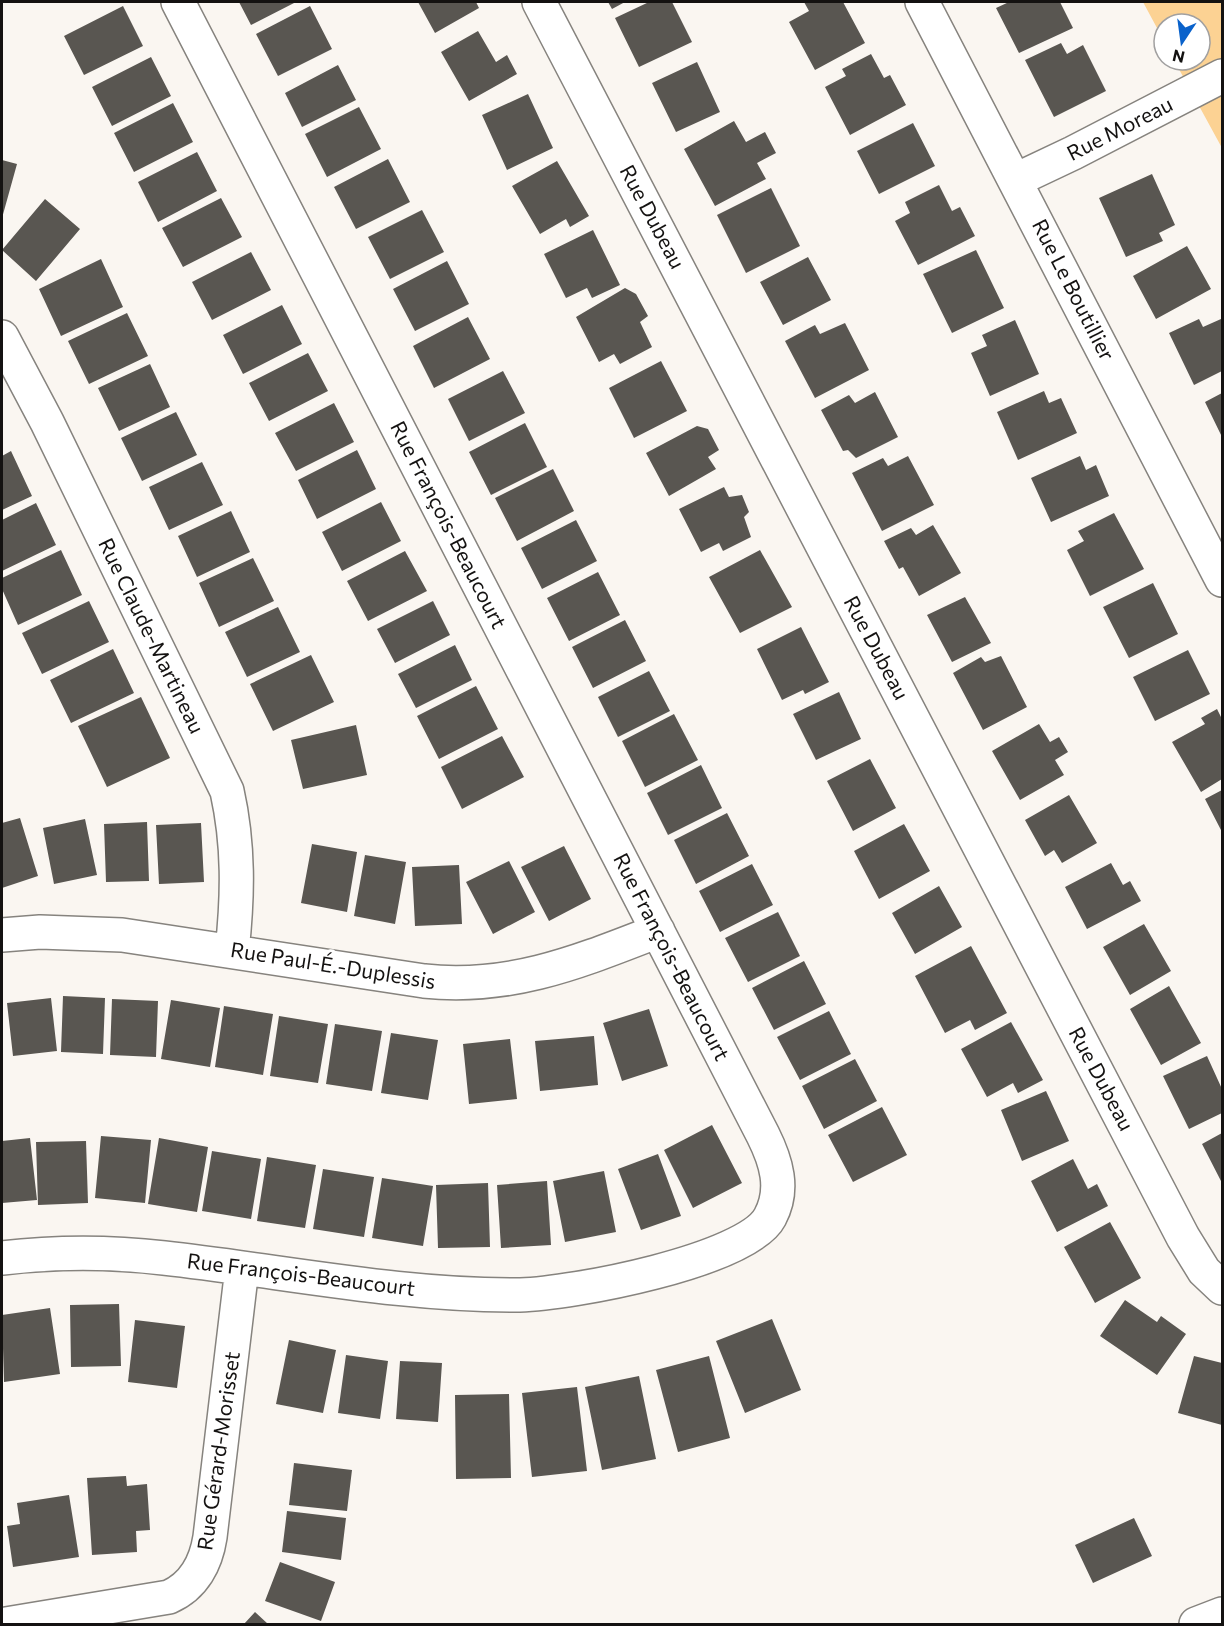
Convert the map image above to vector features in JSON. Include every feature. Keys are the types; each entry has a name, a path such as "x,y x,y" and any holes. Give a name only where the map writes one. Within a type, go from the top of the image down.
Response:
{"street":[{"name":"Rue François-Beaucourt","path":"2,1258 83,1255 162,1257 439,1291 522,1295 604,1284 690,1263 733,1247 761,1229 770,1218 778,1191 778,1177 770,1150 178,2"},
{"name":"Rue Dubeau","path":"539,2 1183,1237 1204,1271 1222,1288"},
{"name":"Rue Le Boutillier","path":"922,2 1222,580"},
{"name":"Rue Moreau","path":"1016,180 1074,153 1222,76"},
{"name":"Rue Claude-Martineau","path":"2,337 47,422 227,791 237,849 237,899 232,951"},
{"name":"Rue Paul-É.-Duplessis","path":"2,935 40,932 122,935 424,981 496,982 556,969 658,932"},
{"name":"Rue Gérard-Morisset","path":"6,1624 169,1597 185,1588 198,1572 210,1537 242,1268"},
{"path":"1196,1624 1222,1614"}],"shaded area":[{"path":"1143,2 1222,2 1222,148 1181,72 1212,72 1212,12 1152,12 1152,19"}],"building":[{"path":"239,2 296,2 251,25"},
{"path":"418,2 476,2 479,8 435,33"},
{"path":"608,2 625,2 612,9"},
{"path":"649,2 672,2 692,42 639,67 615,18"},
{"path":"804,2 843,2 865,43 815,70 789,22 809,11"},
{"path":"1009,2 1060,2 1073,28 1019,53 996,8"},
{"path":"123,6 143,46 84,75 64,36"},
{"path":"310,6 332,49 278,76 256,34"},
{"path":"478,31 496,62 507,55 517,74 469,101 441,52"},
{"path":"1061,43 1067,54 1083,45 1106,91 1054,117 1025,60"},
{"path":"871,54 884,78 890,75 906,105 850,135 825,87 846,76 842,69"},
{"path":"151,57 171,96 112,126 92,87"},
{"path":"697,62 720,112 676,132 652,83"},
{"path":"338,65 356,100 302,127 285,93"},
{"path":"528,94 553,148 507,170 482,115"},
{"path":"173,103 193,142 134,172 114,133"},
{"path":"359,107 381,149 327,177 305,134"},
{"path":"734,121 746,142 765,132 776,153 757,163 766,179 715,206 684,149"},
{"path":"913,123 935,166 879,194 857,151"},
{"path":"197,152 217,191 158,222 138,182"},
{"path":"388,159 410,202 356,229 334,187"},
{"path":"2,160 17,164 2,218"},
{"path":"557,161 589,216 570,227 566,219 540,234 512,186"},
{"path":"1152,174 1175,225 1159,233 1163,241 1126,257 1099,198"},
{"path":"939,185 952,211 960,207 975,236 918,265 895,221 910,213 905,202"},
{"path":"771,188 800,246 746,273 717,215"},
{"path":"221,198 242,237 183,267 162,228"},
{"path":"45,199 80,229 36,281 2,250"},
{"path":"422,210 444,252 390,279 368,237"},
{"path":"593,230 620,285 592,298 587,288 566,298 544,254"},
{"path":"1187,246 1211,289 1156,319 1133,276"},
{"path":"976,250 1004,308 952,333 923,274"},
{"path":"251,252 271,290 212,320 192,282"},
{"path":"808,257 831,300 783,325 760,282"},
{"path":"101,259 123,307 61,336 39,289"},
{"path":"447,261 469,304 415,331 393,289"},
{"path":"625,288 636,294 648,316 640,322 652,347 620,364 614,354 599,362 576,317"},
{"path":"282,305 302,344 243,374 223,335"},
{"path":"127,313 148,356 89,384 68,341"},
{"path":"468,317 490,359 434,388 413,346"},
{"path":"1199,319 1203,327 1221,319 1222,371 1194,385 1169,333"},
{"path":"1015,320 1039,374 990,396 971,353 987,346 982,335"},
{"path":"845,323 869,370 815,398 785,341 815,325 820,334"},
{"path":"308,353 328,391 269,421 249,383"},
{"path":"661,361 687,411 634,438 609,388"},
{"path":"150,364 170,407 119,431 98,388"},
{"path":"503,371 525,413 469,441 448,399"},
{"path":"1044,391 1049,403 1061,398 1077,433 1018,460 997,412"},
{"path":"875,392 898,437 856,458 848,450 843,451 821,410 849,395 855,403"},
{"path":"1222,393 1222,437 1205,402"},
{"path":"334,403 354,442 296,471 275,433"},
{"path":"176,412 197,455 142,481 121,438"},
{"path":"525,423 547,467 491,495 469,452"},
{"path":"697,426 708,429 719,450 708,457 716,469 669,496 646,453"},
{"path":"357,450 376,489 317,519 298,480"},
{"path":"11,451 32,496 2,510 2,456"},
{"path":"908,456 934,505 882,531 852,473 883,458 888,466"},
{"path":"1080,456 1086,470 1096,465 1109,496 1051,522 1031,478"},
{"path":"202,462 223,505 169,530 149,487"},
{"path":"553,469 574,511 517,541 495,498"},
{"path":"724,487 729,497 742,495 749,512 744,517 751,537 723,551 719,543 701,552 679,509"},
{"path":"381,502 401,541 342,571 322,532"},
{"path":"36,503 56,545 2,571 2,520"},
{"path":"231,511 250,552 197,577 178,536"},
{"path":"1114,513 1144,569 1090,596 1067,550 1084,541 1078,531"},
{"path":"576,520 597,561 542,589 521,548"},
{"path":"933,525 961,573 919,596 903,567 899,569 884,541 911,528 916,535"},
{"path":"61,550 82,595 18,625 2,589 2,578"},
{"path":"760,550 792,607 740,633 709,577"},
{"path":"405,551 427,591 368,621 347,581"},
{"path":"253,558 274,601 219,627 199,583"},
{"path":"598,572 620,615 569,641 547,598"},
{"path":"1153,583 1178,634 1129,658 1103,607"},
{"path":"965,597 991,643 952,662 927,615"},
{"path":"89,601 109,642 42,674 22,633"},
{"path":"433,601 450,635 395,663 377,629"},
{"path":"278,607 300,652 247,677 225,632"},
{"path":"625,620 646,661 593,688 572,647"},
{"path":"801,627 829,682 805,694 803,690 782,700 757,649"},
{"path":"455,645 472,680 416,708 398,674"},
{"path":"113,649 134,693 71,723 50,680"},
{"path":"1188,650 1210,694 1155,721 1133,677"},
{"path":"311,655 334,702 273,731 250,684"},
{"path":"1001,656 1027,707 983,730 953,673 981,657 985,662"},
{"path":"649,671 670,711 618,737 598,697"},
{"path":"476,686 498,729 439,759 417,716"},
{"path":"839,692 861,739 816,760 793,714"},
{"path":"141,697 170,758 107,787 78,726"},
{"path":"1217,709 1222,719 1222,779 1201,792 1172,742 1205,724 1201,718"},
{"path":"674,714 698,760 645,787 622,741"},
{"path":"1039,724 1050,742 1059,737 1068,752 1055,760 1064,775 1020,800 992,751"},
{"path":"356,725 367,775 303,789 291,740"},
{"path":"502,736 524,777 462,809 441,767"},
{"path":"870,759 896,808 853,831 827,781"},
{"path":"701,765 722,808 668,835 647,793"},
{"path":"1222,790 1222,832 1205,799"},
{"path":"1069,795 1097,843 1062,863 1054,850 1045,856 1025,820"},
{"path":"727,813 749,856 696,884 674,840"},
{"path":"20,818 38,876 2,888 2,823"},
{"path":"85,819 97,875 54,884 43,828"},
{"path":"147,822 149,881 106,882 104,824"},
{"path":"201,823 204,882 159,884 156,825"},
{"path":"904,824 930,871 879,899 854,851"},
{"path":"312,844 357,852 347,912 301,903"},
{"path":"564,846 591,899 549,921 521,867"},
{"path":"365,855 406,862 395,924 354,916"},
{"path":"509,861 535,912 493,934 466,882"},
{"path":"1111,863 1123,885 1130,881 1141,901 1087,929 1065,887"},
{"path":"752,864 773,905 720,932 699,891"},
{"path":"459,865 462,924 415,926 412,867"},
{"path":"939,886 962,927 915,954 892,913"},
{"path":"778,912 800,956 748,982 725,938"},
{"path":"1144,924 1171,971 1130,995 1103,947"},
{"path":"971,946 1007,1013 975,1030 970,1020 945,1033 915,976"},
{"path":"804,961 826,1004 774,1030 752,988"},
{"path":"1169,986 1201,1043 1161,1065 1130,1009"},
{"path":"63,996 105,998 103,1054 61,1052"},
{"path":"51,998 57,1051 13,1056 7,1003"},
{"path":"112,999 158,1001 156,1057 110,1055"},
{"path":"171,1000 220,1008 210,1067 161,1059"},
{"path":"224,1006 273,1014 263,1075 215,1067"},
{"path":"649,1009 668,1066 622,1081 603,1023"},
{"path":"829,1011 851,1054 800,1080 777,1037"},
{"path":"279,1016 328,1024 318,1083 270,1076"},
{"path":"1011,1022 1043,1080 1018,1093 1013,1083 987,1097 961,1049"},
{"path":"335,1024 382,1031 372,1091 326,1084"},
{"path":"391,1033 438,1040 428,1100 381,1093"},
{"path":"594,1036 598,1085 540,1091 535,1041"},
{"path":"510,1039 517,1099 469,1104 463,1044"},
{"path":"1207,1056 1222,1089 1222,1113 1189,1129 1163,1076"},
{"path":"855,1059 877,1101 824,1129 802,1086"},
{"path":"1046,1091 1069,1141 1022,1161 1001,1110"},
{"path":"882,1107 907,1155 853,1182 828,1135"},
{"path":"712,1125 742,1183 693,1208 664,1150"},
{"path":"1222,1133 1222,1183 1202,1144"},
{"path":"101,1136 151,1140 145,1203 95,1198"},
{"path":"30,1138 37,1200 2,1203 2,1141"},
{"path":"159,1138 208,1147 197,1212 148,1204"},
{"path":"86,1141 88,1203 38,1205 36,1142"},
{"path":"212,1151 261,1159 251,1219 202,1211"},
{"path":"658,1154 681,1216 641,1230 618,1169"},
{"path":"267,1157 316,1165 305,1228 257,1221"},
{"path":"1073,1159 1088,1189 1097,1184 1108,1206 1057,1232 1031,1181"},
{"path":"323,1169 374,1177 364,1237 313,1229"},
{"path":"604,1171 616,1232 565,1242 553,1181"},
{"path":"382,1178 433,1186 423,1246 372,1238"},
{"path":"547,1181 551,1245 501,1248 497,1185"},
{"path":"488,1183 490,1247 438,1248 436,1185"},
{"path":"1110,1222 1141,1278 1095,1303 1064,1247"},
{"path":"1125,1300 1157,1322 1161,1316 1186,1334 1157,1375 1100,1336"},
{"path":"119,1304 121,1366 71,1367 70,1305"},
{"path":"50,1308 60,1374 4,1382 2,1315"},
{"path":"772,1319 801,1390 745,1413 716,1341"},
{"path":"135,1320 185,1326 177,1388 128,1382"},
{"path":"289,1340 336,1350 323,1413 276,1404"},
{"path":"346,1355 388,1361 380,1419 338,1413"},
{"path":"709,1356 730,1438 678,1452 656,1370"},
{"path":"1194,1356 1222,1363 1222,1425 1178,1413"},
{"path":"400,1361 442,1363 438,1422 396,1419"},
{"path":"639,1376 656,1459 602,1470 585,1387"},
{"path":"577,1387 587,1471 532,1477 522,1393"},
{"path":"509,1394 511,1478 456,1479 455,1395"},
{"path":"294,1463 352,1470 347,1511 289,1505"},
{"path":"126,1476 127,1486 147,1484 150,1530 136,1531 137,1552 92,1555 87,1478"},
{"path":"69,1495 79,1557 13,1567 7,1526 20,1524 17,1503"},
{"path":"287,1511 346,1518 341,1560 282,1552"},
{"path":"1134,1518 1152,1556 1093,1583 1075,1545"},
{"path":"280,1562 335,1582 321,1621 265,1601"},
{"path":"255,1612 268,1624 244,1624"}]}
